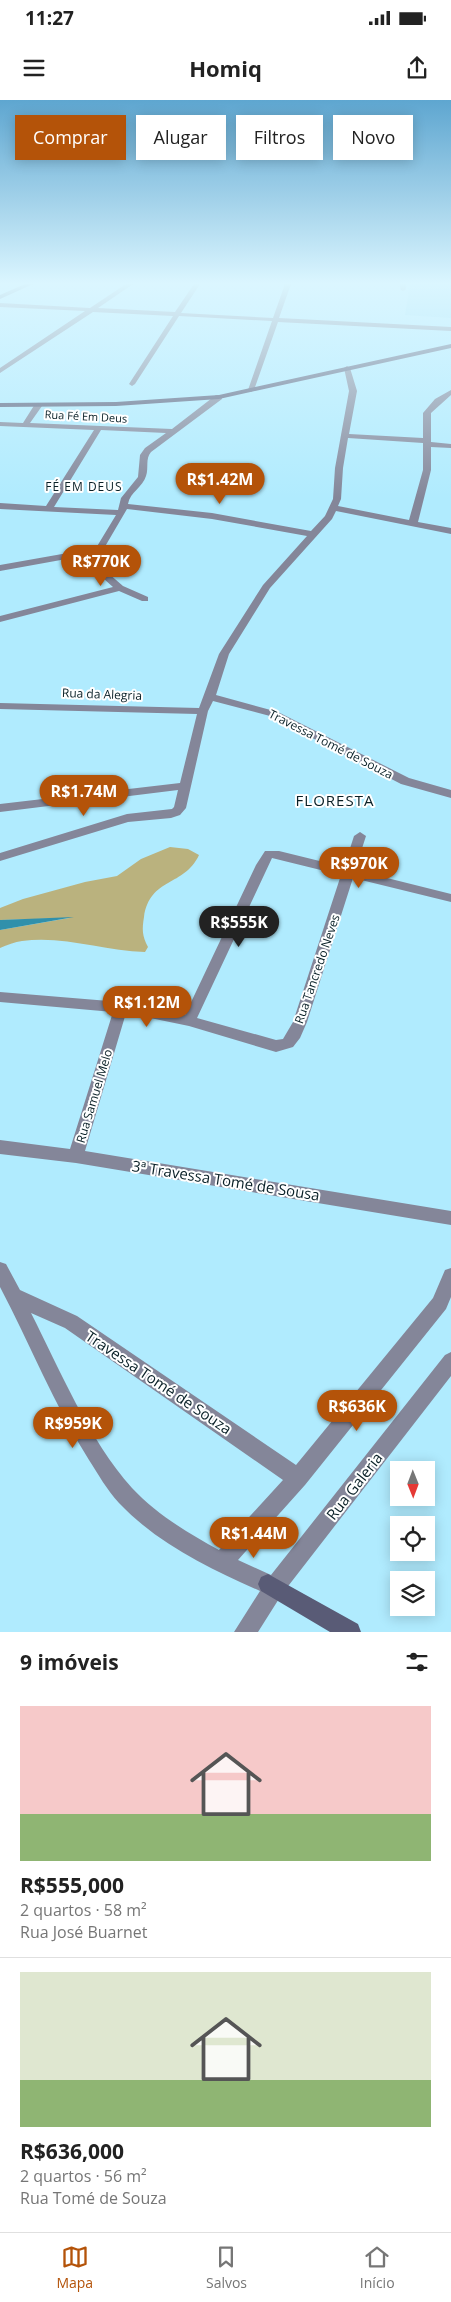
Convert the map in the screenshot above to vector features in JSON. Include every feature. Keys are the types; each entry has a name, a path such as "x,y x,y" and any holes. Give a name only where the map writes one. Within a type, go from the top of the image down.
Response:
{"main road":[{"path":"0,405 38,406 166,402 219,397 406,355"},
{"path":"271,1586 350,1632"}],"street":[{"path":"0,370 22,355"},
{"path":"132,384 150,355"},
{"path":"251,390 263,355"},
{"path":"0,856 127,818 176,812 182,804 203,711 210,697 224,654 266,587 329,517 334,508 337,499 352,391 347,368"},
{"path":"413,523 427,470 427,414 438,401 451,392"},
{"path":"145,600 120,588 104,574 97,558 99,550 124,509 125,498 142,477 144,455 158,440 219,397"},
{"path":"26,424 38,406"},
{"name":"Rua Fé Em Deus","path":"0,424 171,431"},
{"path":"48,508 99,428"},
{"path":"345,436 428,442 451,446"},
{"path":"0,506 124,509 212,516 312,534"},
{"path":"334,508 451,531"},
{"path":"0,568 99,550"},
{"path":"0,620 120,588"},
{"name":"Travessa Tomé de Souza","path":"210,697 274,714 406,781 451,794"},
{"name":"Rua da Alegria","path":"0,706 203,711"},
{"path":"0,808 185,786"},
{"name":"Rua Tancredo Neves","path":"189,1021 261,1043 276,1046 288,1043 300,1022 350,872 360,836"},
{"path":"0,997 121,1007 189,1021 262,865 268,856 273,854 451,898"},
{"name":"Rua Samuel Melo","path":"76,1156 121,1007"},
{"name":"3ª Travessa Tomé de Sousa","path":"0,1147 76,1156 451,1218"},
{"path":"0,1270 70,1411 103,1465 126,1496 164,1529 223,1565 271,1586"},
{"path":"223,1565 298,1478 440,1303 449,1285 451,1276"},
{"name":"Travessa Tomé de Souza","path":"14,1296 70,1322 298,1478"},
{"name":"Rua Galeria","path":"245,1632 271,1586 451,1362"}],"shaded area":[{"path":"170,847 188,849 199,855 185,873 160,888 147,904 143,925 148,947 145,952 53,940 22,941 0,948 0,930 69,918 0,920 0,908 23,899 85,882 117,876 141,859"},
{"path":"74,917 0,930 0,920"}],"district":[{"name":"FÉ EM DEUS","path":"84,486"},
{"name":"FLORESTA","path":"335,800"}]}
